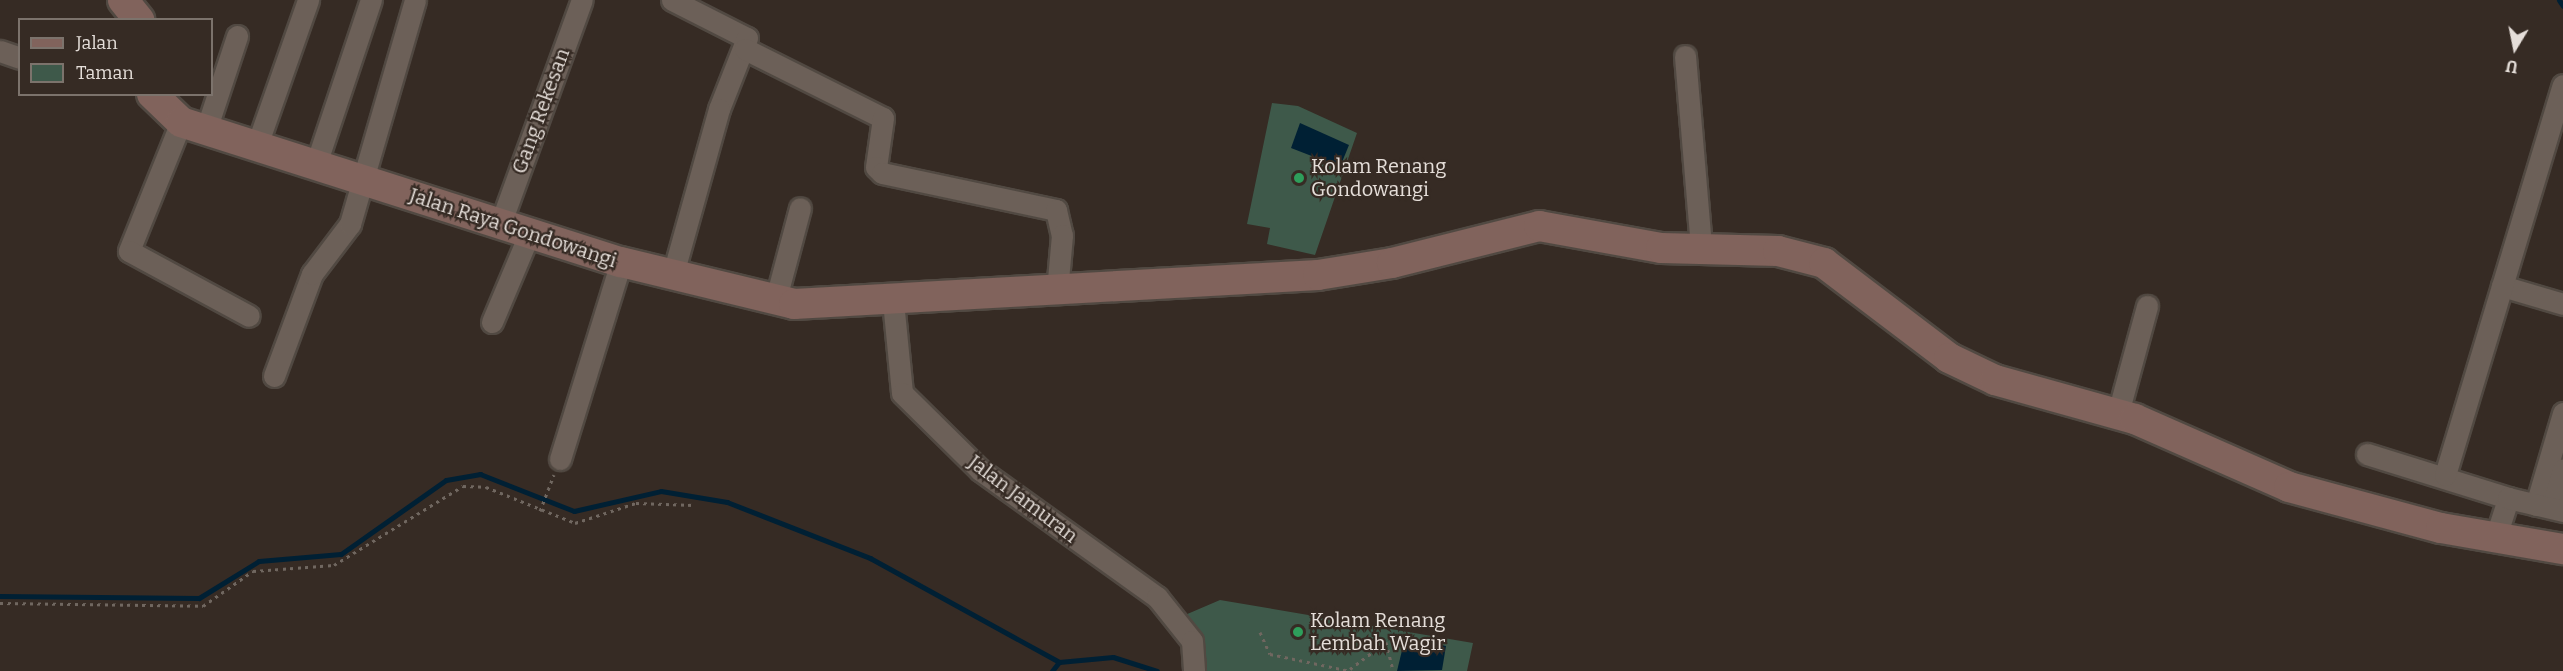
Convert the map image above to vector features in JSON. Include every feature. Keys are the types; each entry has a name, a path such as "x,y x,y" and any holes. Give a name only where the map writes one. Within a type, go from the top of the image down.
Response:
{"street":[{"path":"123,0 137,18"},
{"path":"257,145 308,0"},
{"path":"316,164 371,0"},
{"path":"274,376 312,274 338,245 366,181 415,0"},
{"name":"Gang Rekesan","path":"501,222 582,0"},
{"path":"672,277 718,109 746,48 747,38 741,32 679,2"},
{"path":"213,86 237,36"},
{"path":"746,48 883,118 876,167 882,173 1056,210 1062,235 1058,291"},
{"path":"0,51 18,57"},
{"path":"1685,56 1701,248"},
{"path":"2445,476 2563,85"},
{"name":"Jalan Raya Gondowangi","path":"147,96 194,126 621,262 775,302 892,301 1318,275 1392,263 1539,225 1632,245 1778,250 1824,263 1968,370 2118,414 2289,487 2441,528 2563,549"},
{"path":"208,96 129,251 249,316"},
{"path":"775,302 800,208"},
{"path":"492,322 530,232"},
{"path":"560,459 621,262"},
{"path":"2502,286 2563,304"},
{"name":"Jalan Jamuran","path":"892,301 902,393 980,471 1157,597 1192,641 1195,670"},
{"path":"2118,414 2147,306"},
{"path":"2550,508 2563,413"},
{"path":"2367,454 2445,476 2508,498 2550,508"},
{"path":"2550,508 2563,470"},
{"path":"2496,536 2508,498"}],"path":[{"path":"0,603 203,606 253,571 334,565 463,486 486,487 540,511 575,523 636,503 694,505"},
{"path":"540,511 548,494"},
{"path":"1260,632 1270,654 1350,670 1386,642 1393,671"}],"green space":[{"name":"Kolam Renang Gondowangi","path":"1272,103 1298,106 1357,133 1315,255 1267,244 1270,228 1247,224"},
{"name":"Kolam Renang Lembah Wagir","path":"1220,600 1473,643 1467,671 1204,671 1202,639 1185,615"}],"water":[{"path":"1300,123 1349,145 1340,167 1291,148"},
{"path":"1405,638 1446,646 1442,670 1397,671"}],"waterway":[{"path":"2559,0 2563,6"},
{"path":"0,596 199,598 259,561 341,554 446,480 480,474 574,511 661,491 727,502 870,558 1059,662 1113,657 1157,671"},
{"path":"1052,671 1059,662"}],"place":[{"name":"Kolam Renang Gondowangi","path":"1299,178"},
{"name":"Kolam Renang Lembah Wagir","path":"1298,632"}]}
